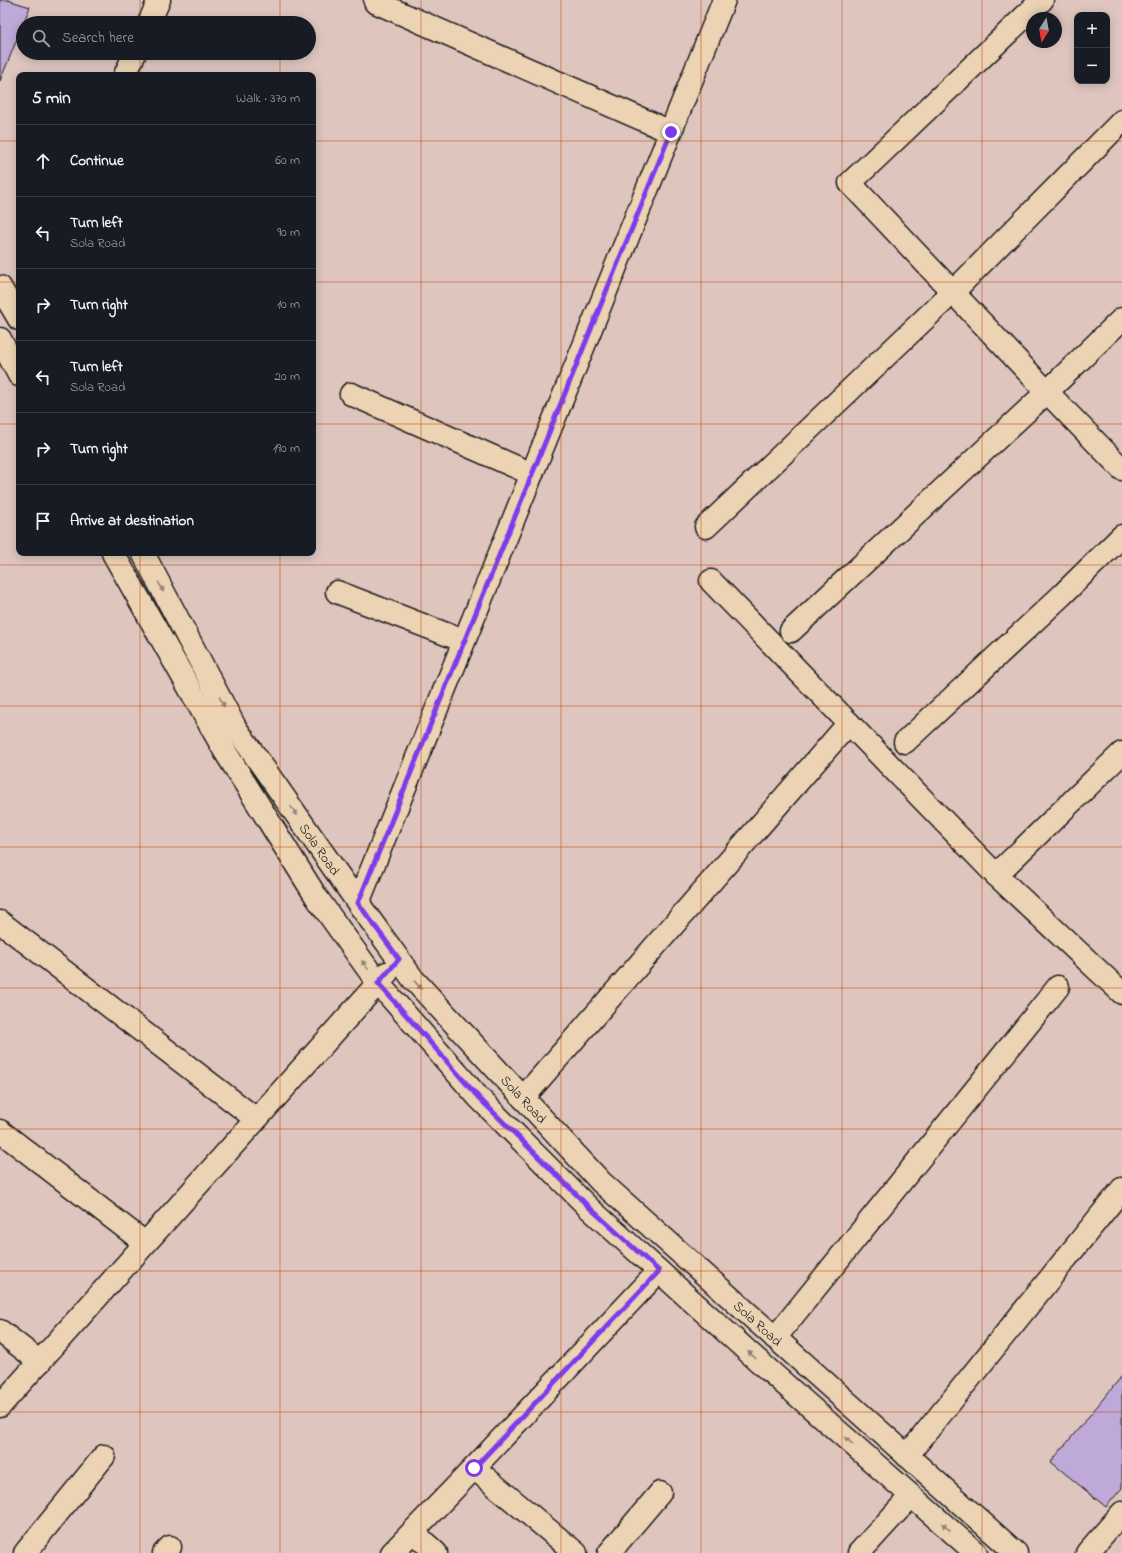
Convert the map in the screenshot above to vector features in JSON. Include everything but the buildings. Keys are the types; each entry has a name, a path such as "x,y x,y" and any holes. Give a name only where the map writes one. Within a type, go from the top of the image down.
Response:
{"street":[{"path":"152,16 159,0"},
{"path":"358,903 724,0"},
{"path":"1042,0 850,183 1047,392 1122,469"},
{"path":"375,2 671,132"},
{"path":"126,72 132,60"},
{"path":"706,527 953,292 1122,121"},
{"path":"0,286 16,312"},
{"path":"791,632 1047,392 1122,318"},
{"path":"0,339 16,369"},
{"path":"351,394 532,474"},
{"path":"905,742 1062,595 1122,536"},
{"name":"Sola Road","path":"115,556 226,753 316,898 378,983 479,1098 590,1208 976,1553"},
{"name":"Sola Road","path":"145,556 235,727 413,979 601,1182 1016,1553"},
{"path":"711,581 996,875 1122,992"},
{"path":"337,592 464,641"},
{"path":"523,1098 849,723"},
{"path":"996,875 1118,764"},
{"path":"0,922 256,1119"},
{"path":"0,1406 399,959"},
{"path":"776,1338 1058,987"},
{"path":"0,1131 145,1244"},
{"path":"907,1456 1122,1189"},
{"path":"392,1553 659,1271"},
{"path":"0,1331 40,1362"},
{"path":"25,1553 104,1456"},
{"path":"474,1468 576,1553"},
{"path":"609,1553 660,1493"},
{"path":"859,1553 911,1496"},
{"path":"1087,1553 1122,1513"},
{"path":"413,1532 436,1553"}],"route":[{"path":"474,1468 659,1271 590,1208 479,1098 378,983 399,959 358,903 671,132"}]}
